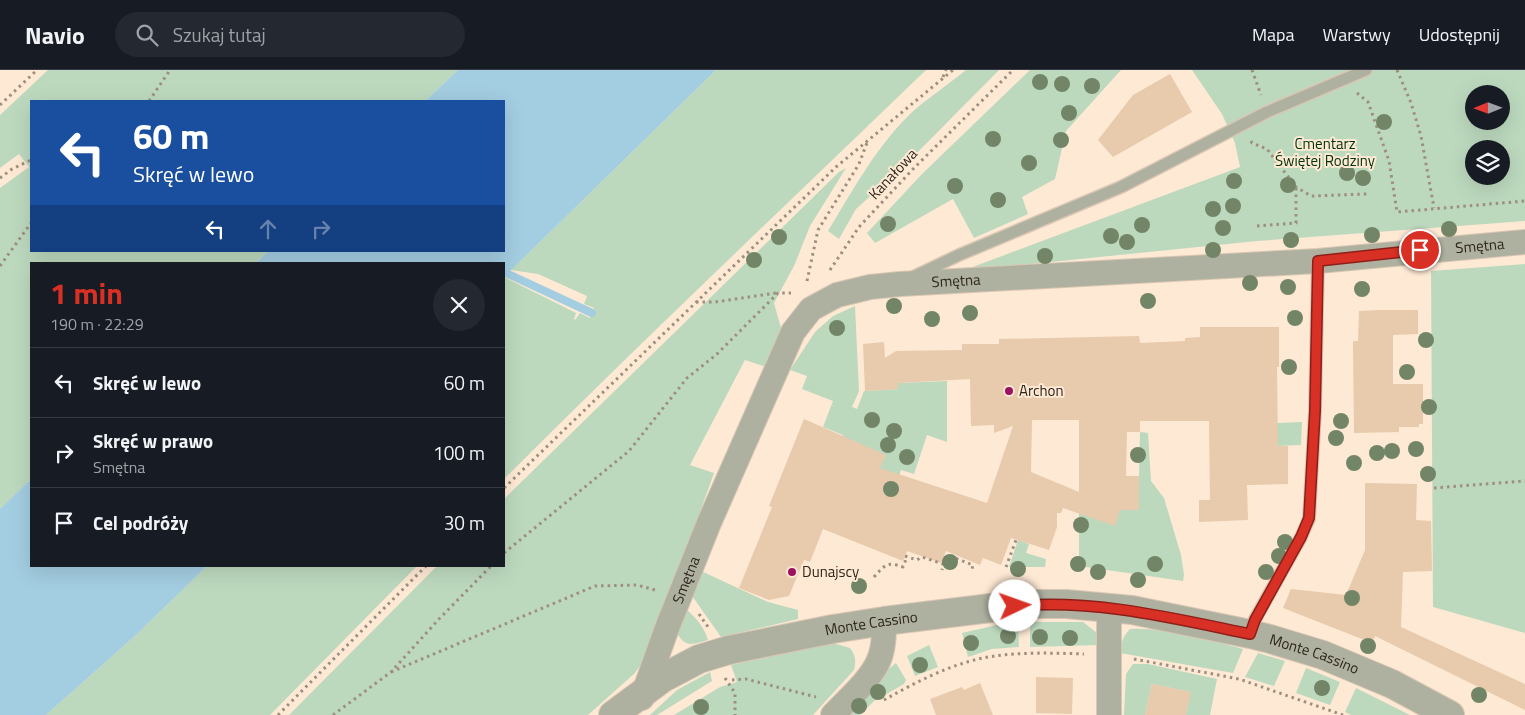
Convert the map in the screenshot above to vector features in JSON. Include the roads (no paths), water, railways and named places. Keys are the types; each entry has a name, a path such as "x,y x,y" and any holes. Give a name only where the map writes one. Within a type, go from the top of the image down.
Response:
{"street":[{"name":"Smętna","path":"638,704 709,523 808,299 870,287 900,284 1318,261 1525,242"},
{"name":"Monte Cassino","path":"613,715 638,704 662,678 699,659 729,650 833,629 884,621 1032,604 1075,604 1132,610 1250,634 1322,655 1392,684 1450,715"},
{"path":"1109,608 1109,715"},
{"path":"826,706 860,686 878,663 884,642 884,621"}],"lane":[{"path":"900,284 959,255 1121,186 1267,112 1366,70"},
{"path":"1250,634 1255,620 1301,537 1309,518 1315,411 1318,261"}],"water":[{"path":"458,70 716,70 505,276 505,262 257,262 267,252 505,252 505,100 426,100"},
{"path":"30,480 30,567 206,567 136,635 46,715 0,715 0,509"}],"waterway":[{"path":"505,272 592,313"}],"place":[{"name":"Archon","path":"1009,391"},
{"name":"Dunajscy","path":"792,572"}],"park label":[{"name":"Cmentarz Świętej Rodziny","path":"1325,152"}]}
